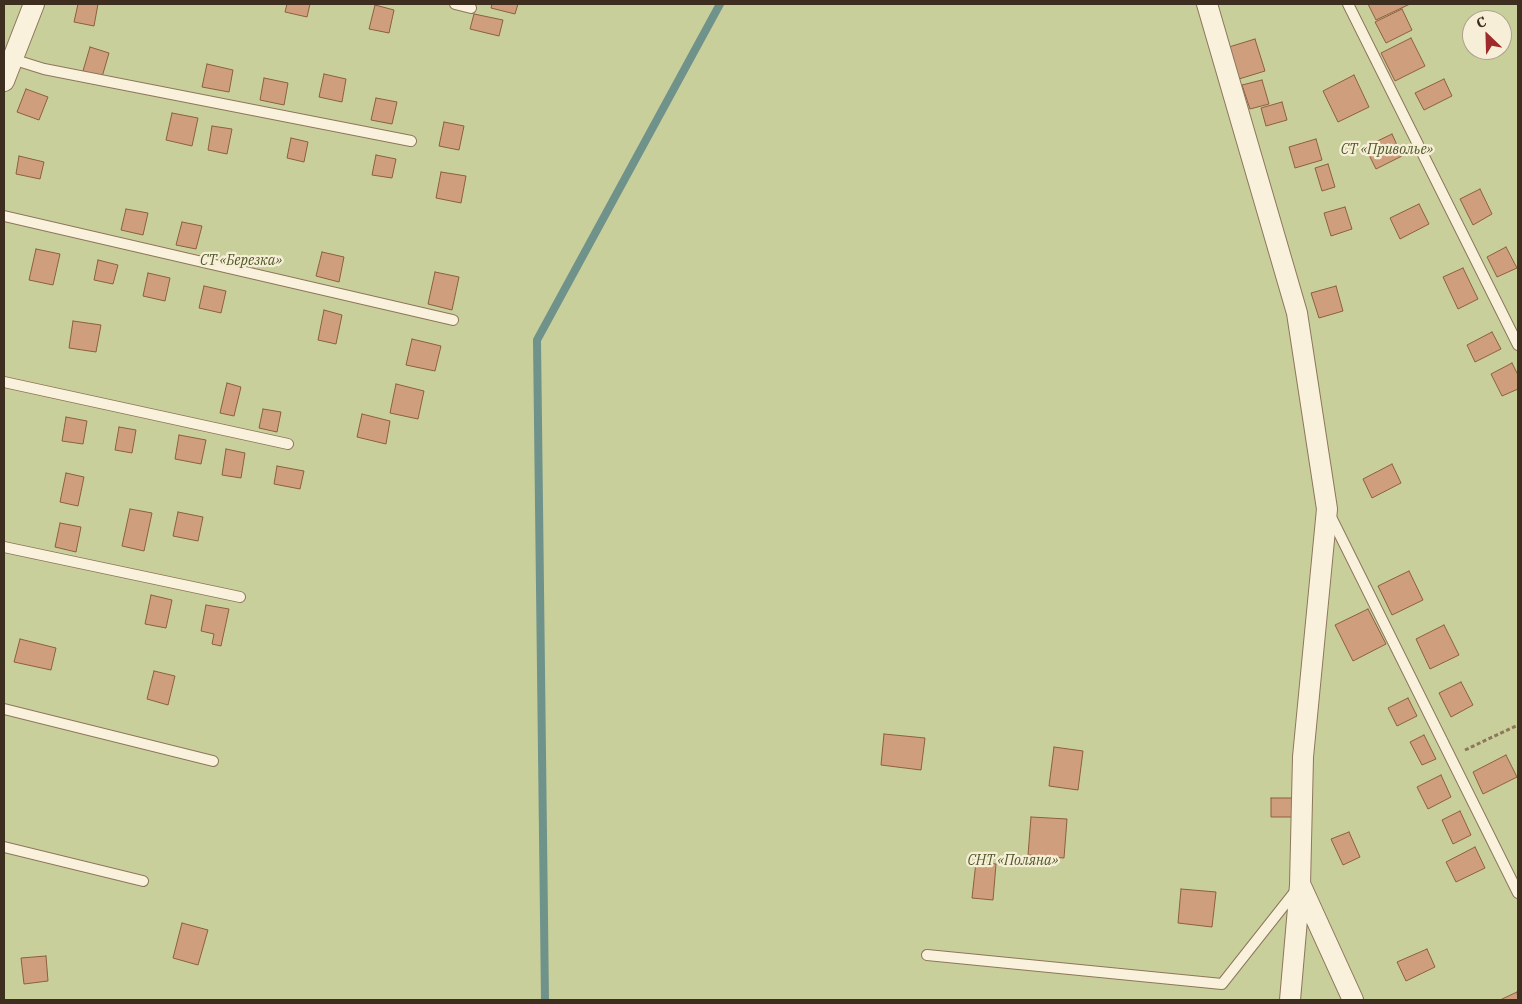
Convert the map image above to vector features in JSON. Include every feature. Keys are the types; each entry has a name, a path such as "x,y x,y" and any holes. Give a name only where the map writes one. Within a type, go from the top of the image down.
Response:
{"street":[{"path":"4,81 34,4"},
{"path":"1207,4 1297,313 1327,509 1303,757 1300,884 1290,1000"},
{"path":"1300,884 1353,1000"}],"lane":[{"path":"455,4 471,8"},
{"path":"1348,4 1518,345"},
{"path":"12,59 44,69 411,141"},
{"path":"4,216 453,320"},
{"path":"4,382 288,444"},
{"path":"1327,509 1518,893"},
{"path":"4,548 240,596"},
{"path":"4,709 213,761"},
{"path":"4,847 143,881"},
{"path":"927,955 1222,984 1300,884"}],"path":[{"path":"1451,757 1518,725"}],"green space":[{"path":"4,4 1518,4 1518,1000 4,1000"}],"building":[{"path":"78,4 98,4 94,26 74,22"},
{"path":"287,4 310,4 307,17 285,12"},
{"path":"492,4 518,4 515,14 491,8"},
{"path":"1368,4 1410,4 1376,20"},
{"path":"375,5 394,10 389,33 369,29"},
{"path":"1402,9 1412,30 1386,43 1375,22"},
{"path":"474,14 503,20 499,36 470,29"},
{"path":"1411,38 1425,66 1395,81 1381,53"},
{"path":"1255,39 1265,71 1239,79 1229,47"},
{"path":"90,47 109,53 102,77 83,71"},
{"path":"207,64 233,70 229,92 202,87"},
{"path":"324,74 346,79 342,102 319,97"},
{"path":"1354,75 1369,107 1338,122 1323,91"},
{"path":"264,78 288,83 284,105 260,100"},
{"path":"1444,79 1452,96 1424,110 1415,93"},
{"path":"1262,80 1269,104 1250,109 1242,85"},
{"path":"26,89 48,97 39,120 17,112"},
{"path":"376,98 397,102 392,124 371,120"},
{"path":"1282,102 1287,120 1266,126 1261,108"},
{"path":"172,113 198,118 192,146 166,140"},
{"path":"444,122 464,126 459,150 439,146"},
{"path":"212,126 232,129 227,154 208,150"},
{"path":"1392,134 1402,156 1376,169 1365,147"},
{"path":"291,138 308,142 304,162 287,158"},
{"path":"1316,139 1322,160 1295,168 1289,147"},
{"path":"376,155 396,159 392,178 372,175"},
{"path":"19,156 44,162 40,179 16,174"},
{"path":"1328,164 1335,187 1322,191 1315,168"},
{"path":"441,172 466,176 461,203 436,198"},
{"path":"1480,189 1492,214 1473,225 1460,199"},
{"path":"1419,204 1429,224 1400,239 1390,218"},
{"path":"1345,207 1352,229 1331,236 1324,213"},
{"path":"126,209 148,213 143,235 121,230"},
{"path":"182,222 202,226 196,249 176,245"},
{"path":"1506,247 1517,268 1497,277 1487,257"},
{"path":"36,249 60,254 53,285 29,280"},
{"path":"322,252 344,257 339,282 316,276"},
{"path":"98,260 118,265 113,284 94,280"},
{"path":"1463,268 1478,299 1458,309 1443,277"},
{"path":"435,272 459,277 452,310 428,304"},
{"path":"148,273 170,278 165,301 143,296"},
{"path":"204,286 226,291 221,313 199,308"},
{"path":"1336,286 1343,311 1319,318 1311,293"},
{"path":"324,310 342,315 336,344 318,340"},
{"path":"73,321 101,325 96,352 69,348"},
{"path":"1492,332 1501,349 1475,362 1467,345"},
{"path":"412,339 441,346 435,371 406,365"},
{"path":"1512,363 1518,375 1518,389 1502,396 1491,374"},
{"path":"227,383 241,387 234,416 220,413"},
{"path":"396,384 424,391 418,419 390,413"},
{"path":"263,409 281,412 277,432 259,428"},
{"path":"362,414 390,421 386,444 357,437"},
{"path":"66,417 87,421 83,444 62,441"},
{"path":"119,427 136,430 132,453 115,450"},
{"path":"179,435 206,440 201,464 175,459"},
{"path":"226,449 245,453 241,478 222,475"},
{"path":"1392,464 1401,483 1372,498 1363,479"},
{"path":"277,466 304,471 300,489 274,484"},
{"path":"66,473 84,477 78,506 60,502"},
{"path":"130,509 152,513 144,551 122,546"},
{"path":"178,512 203,517 198,541 173,536"},
{"path":"60,523 81,527 76,552 55,547"},
{"path":"1409,571 1423,600 1392,615 1378,586"},
{"path":"151,595 172,600 166,628 145,624"},
{"path":"206,605 229,609 221,646 212,644 214,634 201,631"},
{"path":"1368,609 1386,644 1353,661 1335,625"},
{"path":"1444,625 1459,655 1430,669 1416,639"},
{"path":"20,639 56,648 51,670 14,662"},
{"path":"154,671 175,676 168,705 147,699"},
{"path":"1461,682 1473,705 1451,717 1439,693"},
{"path":"1408,698 1417,716 1397,726 1388,708"},
{"path":"884,734 925,738 921,770 881,765"},
{"path":"1424,735 1436,759 1422,765 1410,742"},
{"path":"1054,747 1083,751 1078,790 1049,786"},
{"path":"1506,755 1517,777 1483,794 1473,772"},
{"path":"1441,775 1451,797 1428,809 1417,787"},
{"path":"1271,798 1294,798 1293,817 1271,817"},
{"path":"1460,811 1471,835 1453,844 1442,820"},
{"path":"1031,817 1067,819 1064,858 1028,855"},
{"path":"1349,832 1360,857 1343,865 1331,839"},
{"path":"1475,847 1485,868 1456,882 1446,862"},
{"path":"976,862 996,864 993,900 972,898"},
{"path":"1181,889 1216,892 1212,927 1178,923"},
{"path":"182,923 208,930 198,965 173,958"},
{"path":"1427,949 1435,967 1406,981 1397,962"},
{"path":"46,956 48,981 24,984 21,958"},
{"path":"1517,992 1518,1000 1500,1000"}],"waterway":[{"path":"545,1000 537,340 720,4"}],"park label":[{"name":"СТ «Приволье»","path":"1387,150"},
{"name":"СТ «Березка»","path":"241,261"},
{"name":"СНТ «Поляна»","path":"1013,861"}]}
